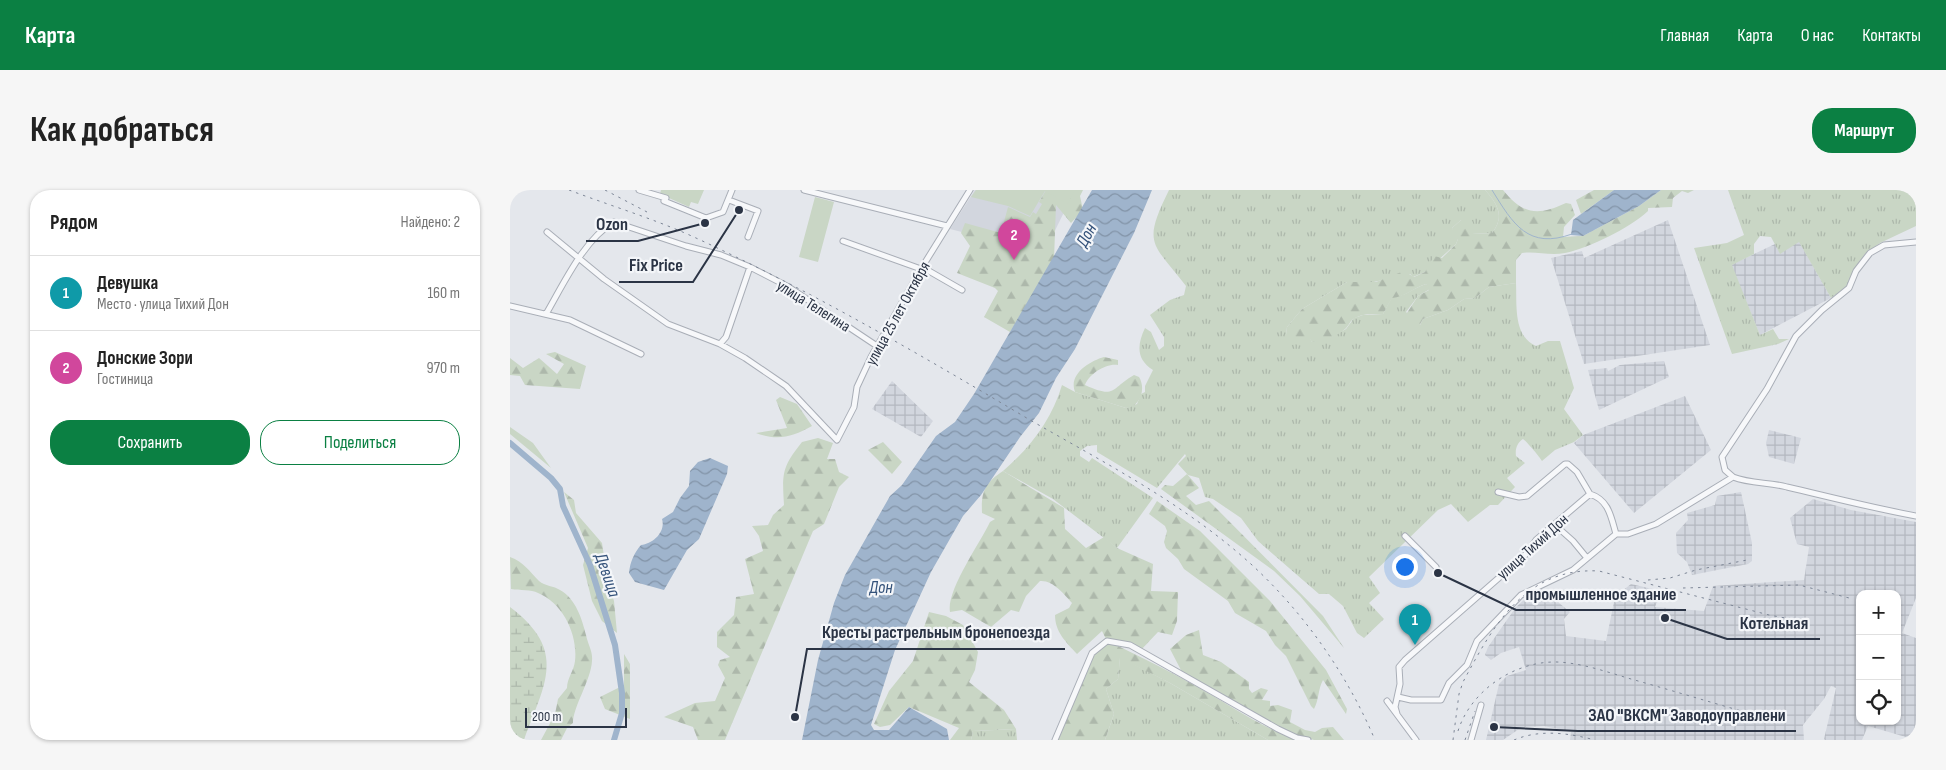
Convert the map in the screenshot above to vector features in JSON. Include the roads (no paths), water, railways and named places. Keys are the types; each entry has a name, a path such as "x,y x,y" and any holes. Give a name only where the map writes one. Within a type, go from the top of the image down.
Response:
{"street":[{"path":"639,190 666,198 664,200 706,218 723,212 732,190"},
{"path":"804,190 946,226"},
{"name":"улица 25 лет Октября","path":"720,344 745,358 786,386 837,440 854,407 857,387 877,346 946,226 970,190"},
{"path":"729,200 758,210 748,237"},
{"name":"улица Телегина","path":"578,259 605,227 614,222 686,246 722,254 750,267 787,286 877,346"},
{"path":"546,232 578,259 668,324 720,344 726,337 750,267"},
{"path":"843,240 921,268 962,290"},
{"path":"1916,242 1884,245 1870,253 1856,271 1849,288 1822,310 1796,336 1767,389 1722,457 1725,470 1733,477 1742,481 1787,487 1832,499 1916,516"},
{"path":"546,314 578,259"},
{"path":"510,306 546,314 584,326 641,354"},
{"path":"1498,492 1519,497 1527,496 1564,464 1568,464 1577,472 1590,494 1598,496 1604,502 1616,534"},
{"path":"1398,697 1411,700 1441,700 1449,683 1467,665 1477,641 1506,608 1521,595 1573,570 1616,534 1628,534 1656,524 1733,477"},
{"name":"улица Тихий Дон","path":"1397,714 1395,706 1398,697 1400,667 1405,660 1525,555 1536,540 1590,494"},
{"path":"1555,525 1573,541 1587,558"},
{"path":"1405,536 1436,567"},
{"path":"1054,740 1092,652 1107,641 1130,646 1297,738 1308,740"},
{"path":"1387,701 1416,740"},
{"path":"1471,740 1481,705"}],"water":[{"name":"Дон","path":"1092,190 1152,190 1134,233 1075,349 1056,378 1039,413 1020,437 981,495 963,516 931,572 895,650 871,725 874,730 889,730 909,707 947,729 949,740 802,740 818,660 834,603 845,575 890,496 902,485 936,436 955,422 974,394"},
{"path":"1614,190 1661,190 1639,206 1583,236 1571,235 1573,220"},
{"path":"710,458 728,466 727,474 699,539 687,550 664,590 635,582 629,573 631,561 636,551 641,545 654,540 658,536 663,524 662,519 673,512 689,486 690,471 698,462"}],"waterway":[{"path":"1492,190 1507,213 1523,231 1544,239 1572,234"},
{"name":"Девица","path":"510,443 551,478 560,489 563,506 590,565 615,645 622,693 622,713 614,740"}],"railway":[{"path":"569,190 680,231 739,258 907,348 1117,469 1173,504 1227,543 1252,565 1289,603 1337,668 1375,740"},
{"path":"605,190 647,212"},
{"path":"1648,580 1670,578 1696,570 1747,560"},
{"path":"1453,740 1459,694 1463,682 1486,640 1514,604 1531,590 1551,579 1573,572 1599,571 1769,615 1802,621"},
{"path":"1683,588 1799,585 1853,599"},
{"path":"1458,731 1464,716 1473,703 1497,681 1526,667 1541,663 1557,662 1594,668 1759,716"},
{"path":"1465,740 1475,711"},
{"path":"1514,740 1544,733 1595,740"}],"place":[{"name":"Fix Price","path":"739,210"},
{"name":"Ozon","path":"705,223"},
{"name":"Донские Зори","path":"1014,260"},
{"name":"промышленное здание","path":"1438,573"},
{"name":"Котельная","path":"1665,618"},
{"name":"Девушка","path":"1415,645"},
{"name":"Кресты растрельным бронепоезда","path":"795,717"},
{"name":"ЗАО \"ВКСМ\" Заводоуправлени","path":"1494,727"}]}
